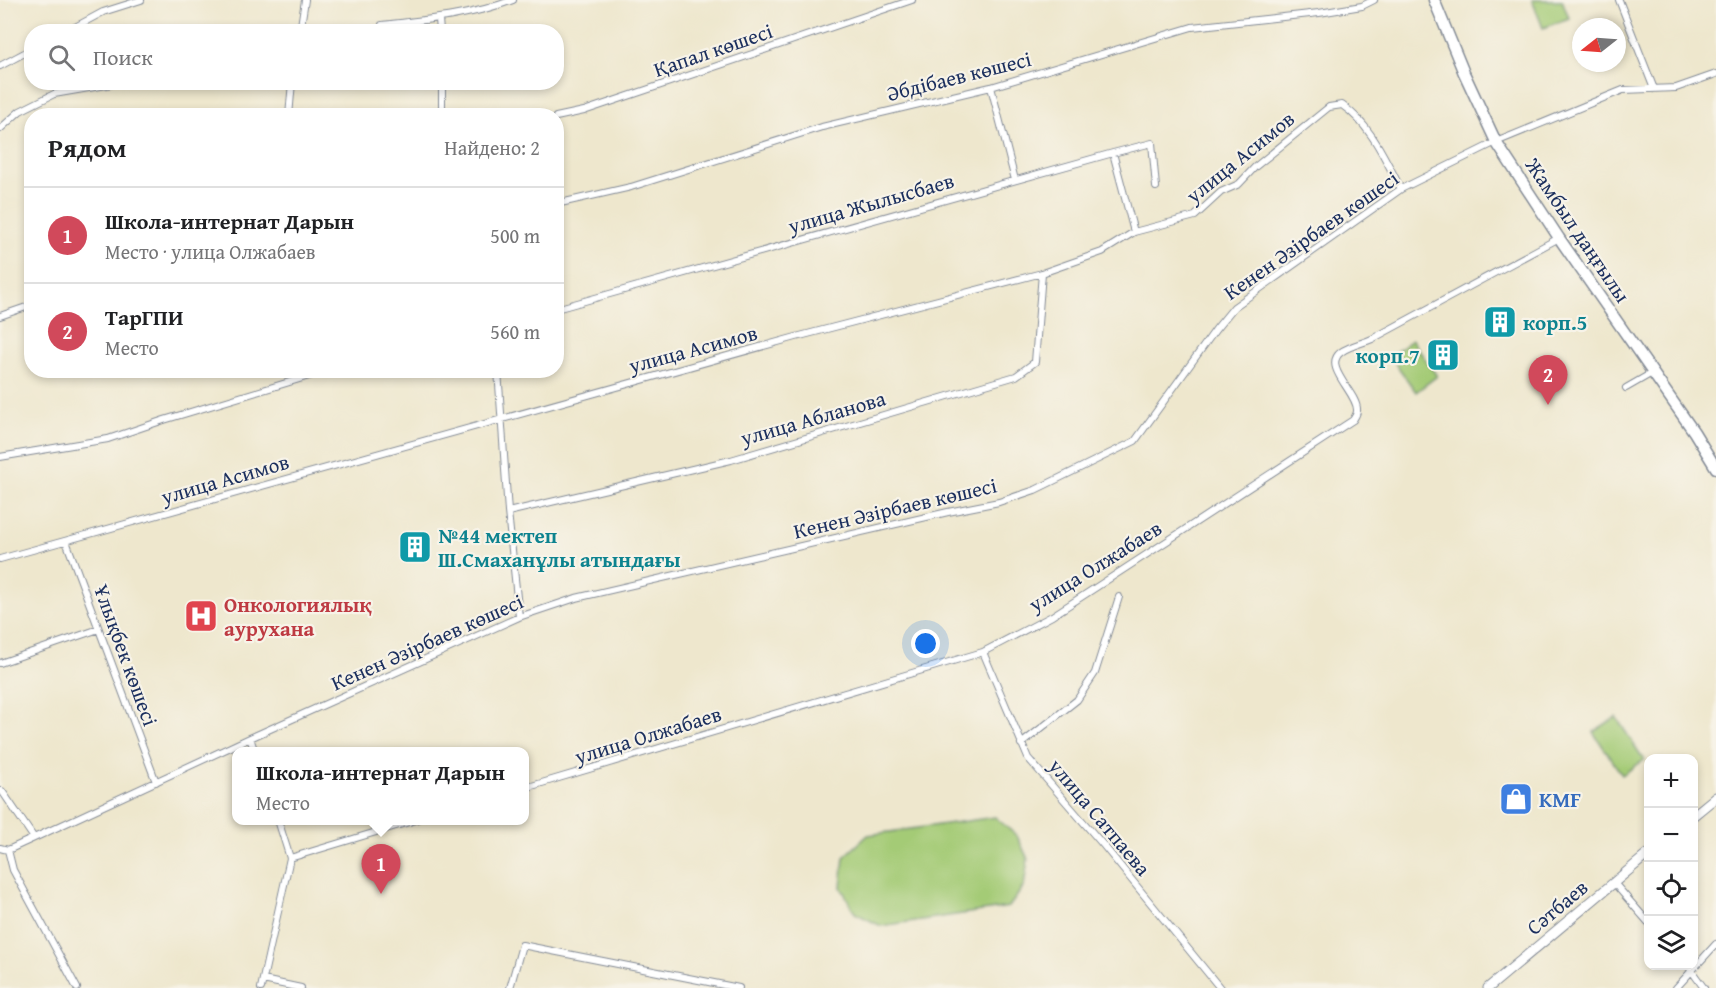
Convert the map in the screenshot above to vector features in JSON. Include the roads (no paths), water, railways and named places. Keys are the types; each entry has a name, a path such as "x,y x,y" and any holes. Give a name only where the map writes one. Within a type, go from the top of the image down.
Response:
{"main road":[{"name":"Жамбыл даңғылы","path":"1434,0 1496,142 1558,238 1694,432 1716,468"}],"street":[{"path":"81,24 103,12 141,0"},
{"path":"301,24 305,0"},
{"path":"392,24 439,19 495,7 513,0"},
{"name":"Қапал көшесі","path":"564,115 584,111 912,0"},
{"name":"Әбдібаев көшесі","path":"564,202 631,187 822,127 991,87 1192,27 1319,13 1362,6 1374,0"},
{"path":"1619,0 1654,89"},
{"path":"439,19 439,24"},
{"path":"0,66 24,53"},
{"name":"Кенен Әзірбаев көшесі","path":"8,850 519,617 576,598 937,514 999,502 1035,490 1135,441 1234,307 1401,189 1496,142 1623,90 1676,88 1716,75"},
{"path":"991,87 1015,180"},
{"path":"26,108 54,94 77,90"},
{"path":"290,108 291,90"},
{"path":"442,90 442,108"},
{"name":"улица Асимов","path":"0,559 796,337 1042,273 1102,252 1134,232 1195,216 1221,192 1239,184 1255,167 1329,107 1342,105 1355,114 1374,139 1401,189"},
{"path":"0,129 24,109"},
{"name":"улица Жылысбаев","path":"564,307 1152,143 1156,187"},
{"path":"1113,153 1134,232"},
{"name":"улица Олжабаев","path":"529,787 983,652 1052,616 1353,420 1357,413 1356,405 1335,367 1335,359 1341,352 1372,339 1558,238"},
{"name":"улица Абланова","path":"508,512 731,459 1016,376 1035,362 1042,273"},
{"path":"0,315 24,308"},
{"path":"1626,388 1652,373"},
{"path":"0,457 108,439 303,378"},
{"path":"498,378 508,512 519,617"},
{"name":"Ұлықбек көшесі","path":"66,541 156,782"},
{"path":"1022,744 1077,700 1095,673 1119,597"},
{"path":"0,663 99,629"},
{"name":"улица Сатпаева","path":"983,652 1028,758 1104,846 1220,988"},
{"path":"250,738 253,747"},
{"path":"0,791 34,838"},
{"path":"1698,812 1716,796"},
{"path":"261,988 290,858 280,825"},
{"path":"290,858 399,825"},
{"path":"0,848 8,850 13,870 77,988"},
{"name":"Сәтбаев","path":"1488,988 1644,857"},
{"path":"1614,883 1644,917"},
{"path":"510,988 522,945 739,988"},
{"path":"1698,961 1716,945"},
{"path":"1676,988 1689,970"},
{"path":"1691,970 1704,988"},
{"path":"263,980 301,988"}],"place":[{"name":"корп.5","path":"1500,322"},
{"name":"корп.7","path":"1443,355"},
{"name":"ТарГПИ","path":"1548,405"},
{"name":"№44 мектеп Ш.Смаханұлы атындағы","path":"415,547"},
{"name":"Онкологиялық аурухана","path":"201,616"},
{"name":"KMF","path":"1516,799"},
{"name":"Школа-интернат Дарын","path":"381,894"}]}
